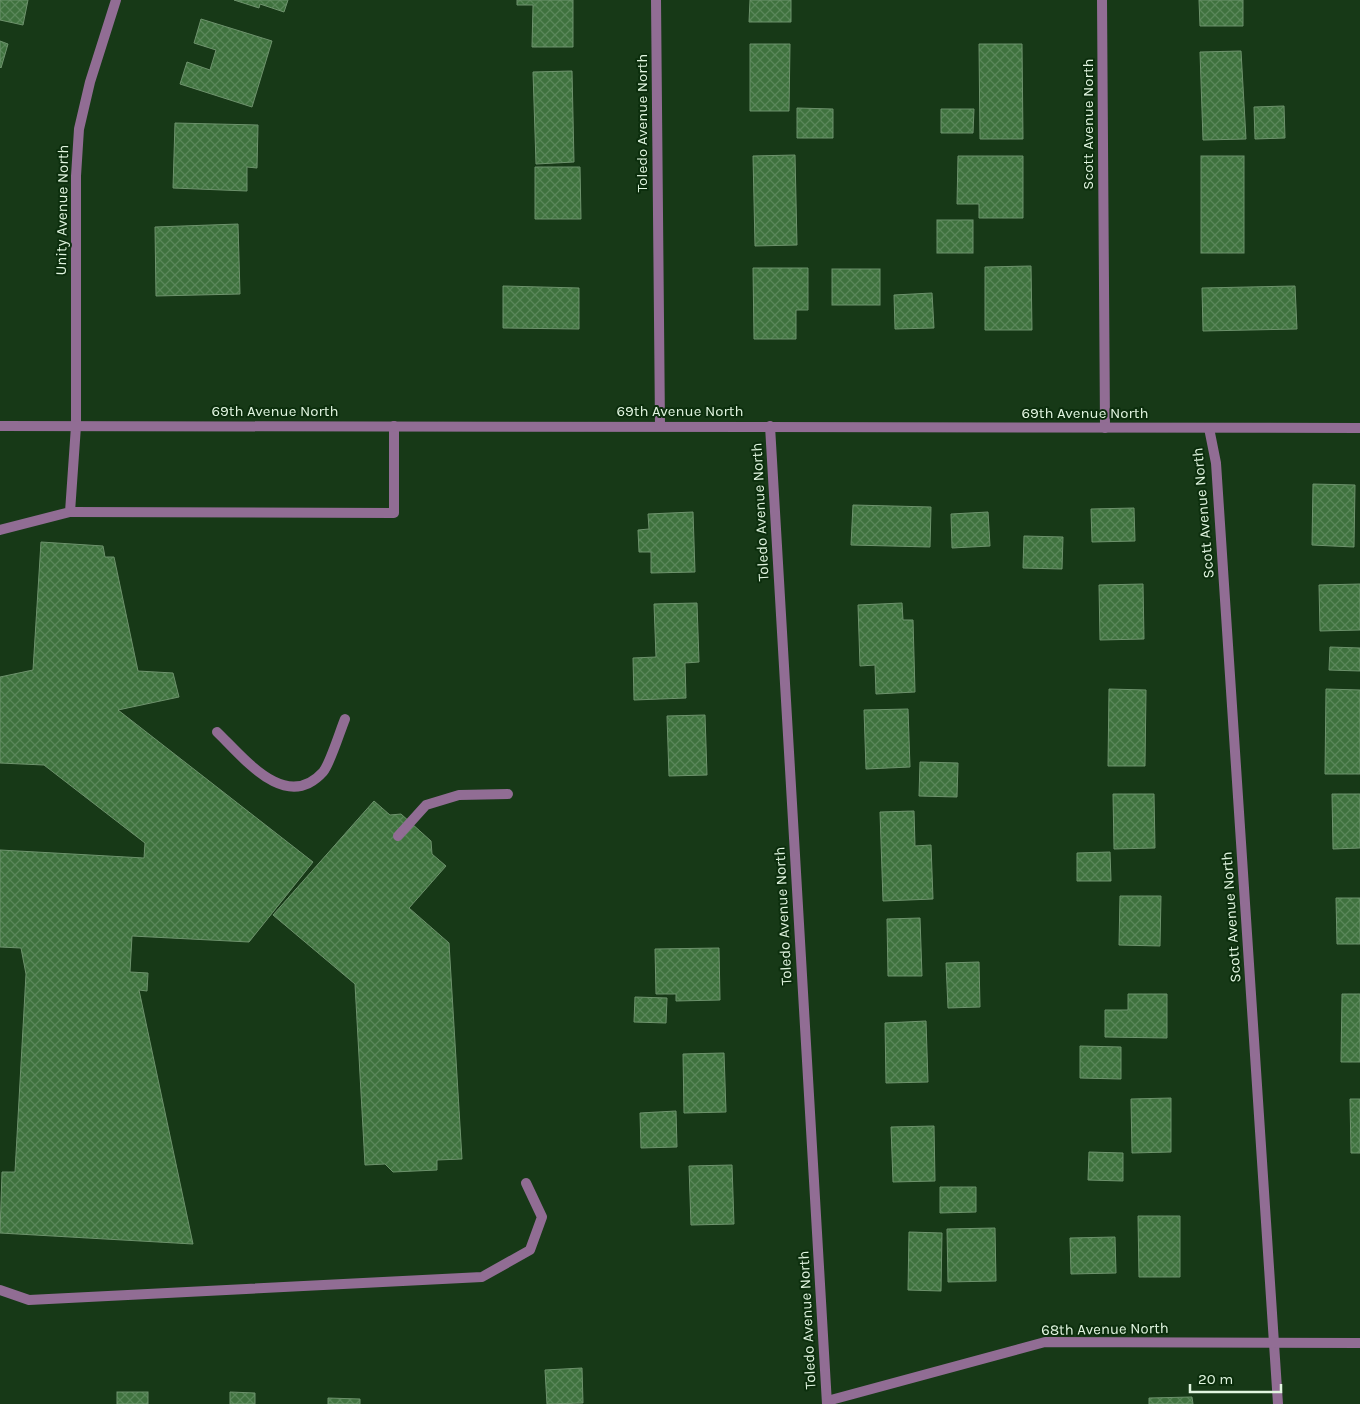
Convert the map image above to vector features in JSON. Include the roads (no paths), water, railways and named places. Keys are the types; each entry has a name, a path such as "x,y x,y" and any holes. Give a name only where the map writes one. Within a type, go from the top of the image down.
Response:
{"street":[{"name":"Unity Avenue North","path":"70,512 76,426 76,176 79,129 90,82 116,0"},
{"name":"Toledo Avenue North","path":"656,0 660,426"},
{"name":"Scott Avenue North","path":"1102,0 1105,428"},
{"name":"69th Avenue North","path":"0,426 1360,428"},
{"path":"0,530 70,512 394,513 394,426"},
{"name":"Toledo Avenue North","path":"770,426 827,1402"},
{"name":"Scott Avenue North","path":"1209,428 1216,463 1278,1404"},
{"path":"217,732 269,780 288,788 307,784 324,771 345,719"},
{"path":"398,836 426,805 459,795 508,794"},
{"path":"0,1290 29,1300 482,1277 530,1250 542,1217 526,1183"},
{"name":"68th Avenue North","path":"827,1402 1045,1342 1360,1343"}]}
